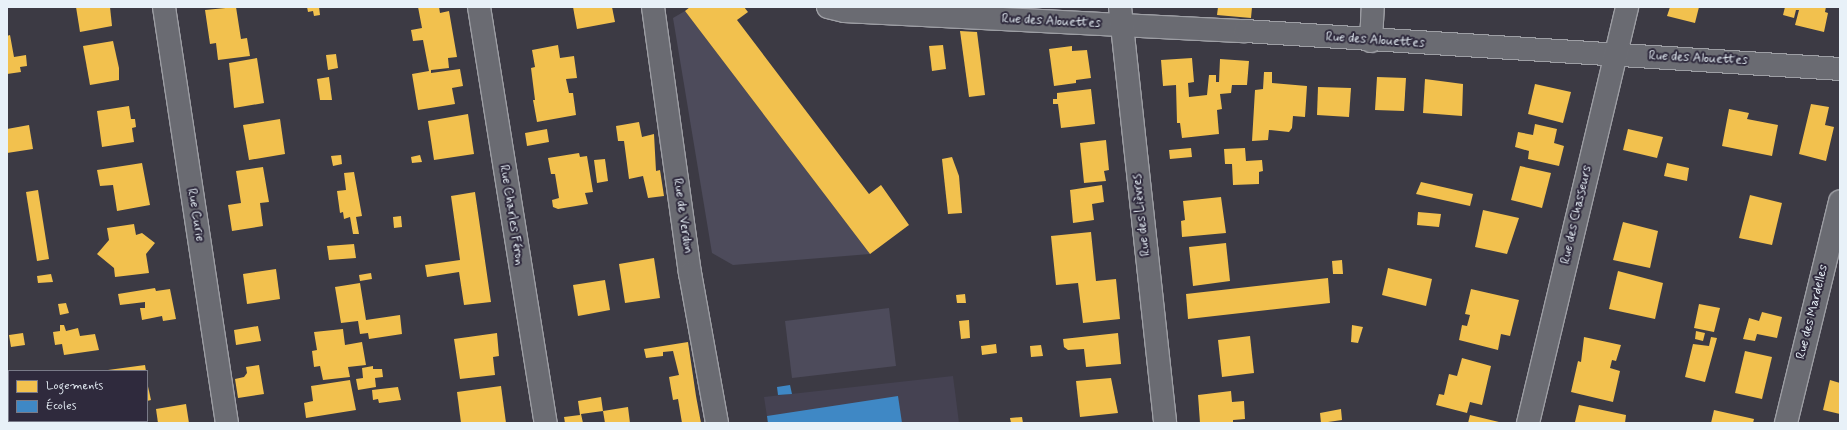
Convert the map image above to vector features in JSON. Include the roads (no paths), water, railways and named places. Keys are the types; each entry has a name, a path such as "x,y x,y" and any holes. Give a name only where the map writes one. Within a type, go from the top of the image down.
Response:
{"street":[{"name":"Rue Curie","path":"164,7 227,423"},
{"name":"Rue Charles Féron","path":"479,7 546,423"},
{"name":"Rue de Verdun","path":"653,7 690,273 718,423"},
{"name":"Rue des Alouettes","path":"828,7 844,12 909,15 1121,17 1245,31 1371,41 1617,54 1840,69"},
{"path":"1371,41 1373,7"},
{"name":"Rue des Chasseurs","path":"1528,423 1627,7"},
{"name":"Rue des Lièvres","path":"1121,17 1165,423"},
{"name":"Rue des Mardelles","path":"1786,423 1840,201"}]}
